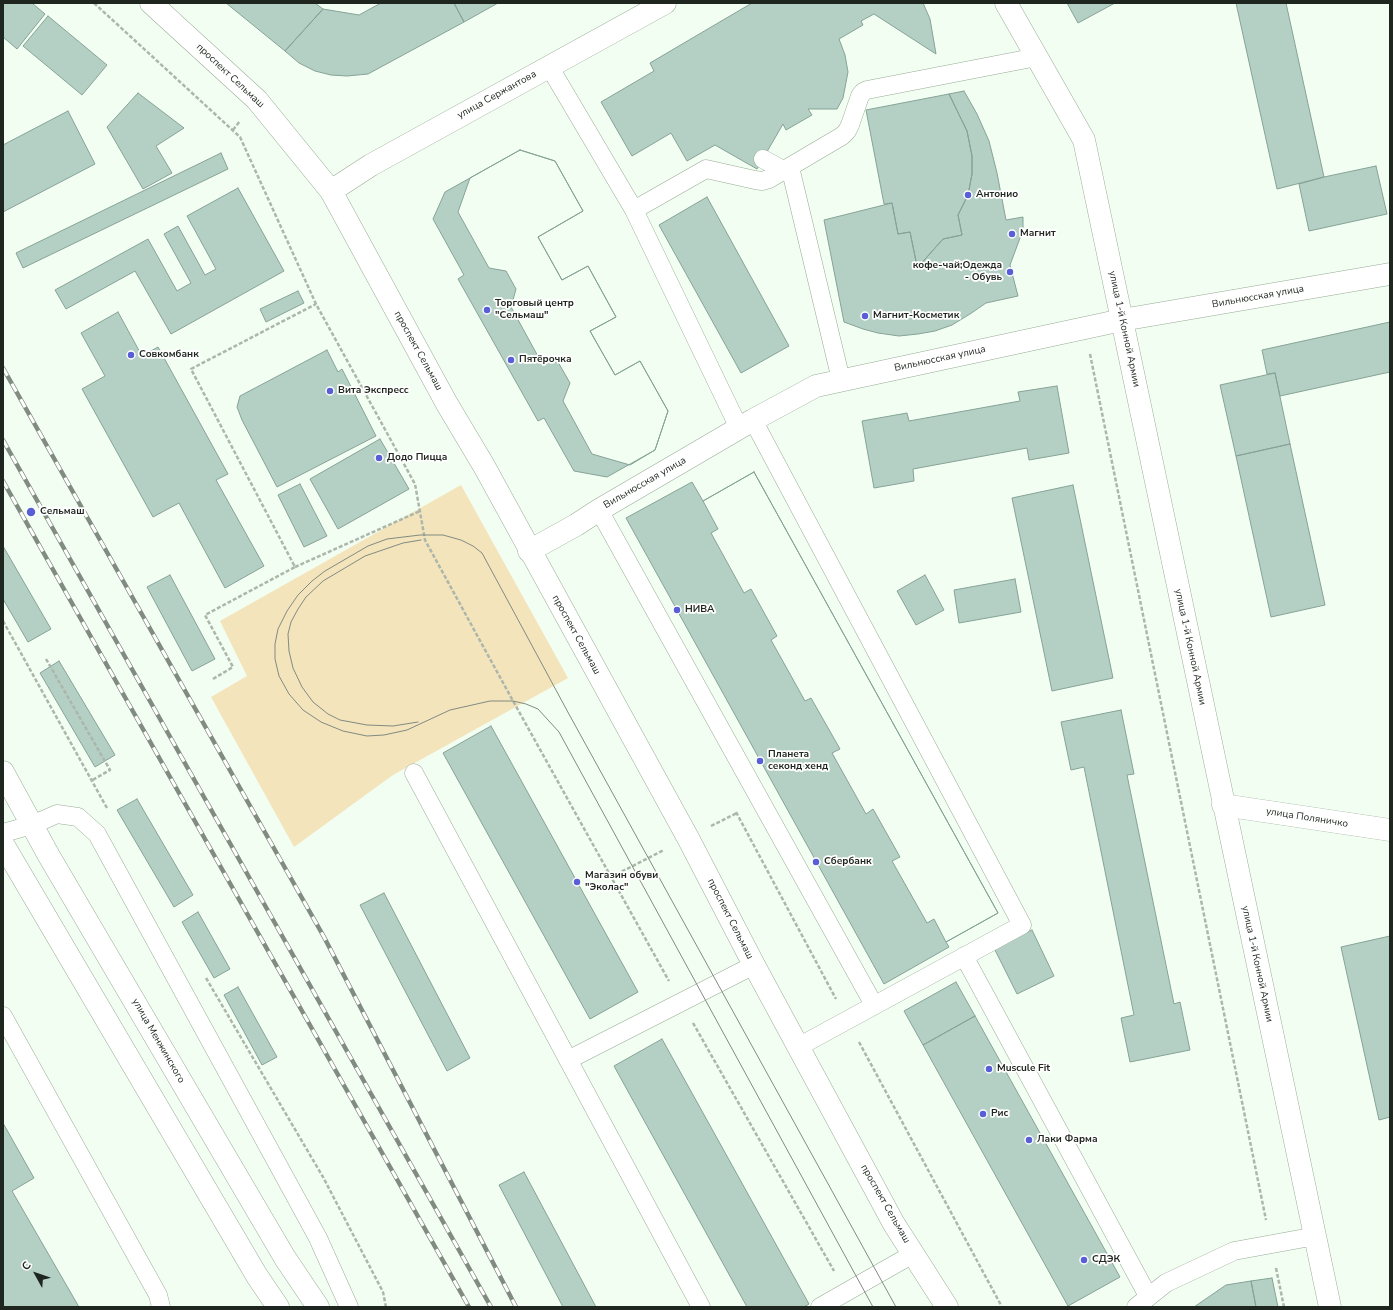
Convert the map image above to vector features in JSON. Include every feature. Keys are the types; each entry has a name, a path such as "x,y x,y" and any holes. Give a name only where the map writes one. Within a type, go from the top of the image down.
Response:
{"main road":[{"name":"проспект Сельмаш","path":"150,3 257,100 331,191 447,404 484,466 529,551 688,838 798,1047 894,1224 946,1307"},
{"name":"улица 1-й Конной Армии","path":"1006,3 1084,140 1330,1307"},
{"name":"улица Сержантова","path":"331,191 371,166 656,5"},
{"name":"Вильнюсская улица","path":"529,551 576,525 746,424 816,386 1122,320 1390,274"},
{"name":"улица Менжинского","path":"3,772 32,825 285,1258 318,1307"},
{"name":"улица Поляничко","path":"1224,805 1390,830"},
{"path":"3,844 253,1269 278,1307"}],"lane":[{"path":"634,210 706,168 762,181 769,179 842,136 847,131 860,96 866,90 1037,57"},
{"path":"550,66 634,210 746,424 1022,925 798,1047"},
{"path":"763,159 786,168"},
{"path":"786,168 841,380"},
{"path":"599,510 874,1005"},
{"path":"414,772 701,1307"},
{"path":"3,833 32,825 57,814 78,817 97,834 318,1238 349,1307"},
{"path":"964,956 1142,1302 1166,1283 1234,1250 1316,1236"},
{"path":"568,1060 754,964"},
{"path":"3,1016 158,1295 161,1307"},
{"path":"820,1307 913,1254"}],"path":[{"path":"94,3 240,137 316,304 415,484 425,540 681,1002 846,1292"},
{"path":"295,567 191,369 316,304"},
{"path":"1085,328 1284,1307"},
{"path":"212,679 233,667 205,615 295,567 420,511"},
{"path":"46,659 110,770 91,781"},
{"path":"733,806 1002,1307"}],"shaded area":[{"path":"461,485 568,678 393,775 294,847 211,697 247,676 220,621"}],"building":[{"path":"3,3 32,3 45,14 17,49 3,37"},
{"path":"226,3 315,3 323,9 285,51"},
{"path":"381,3 454,3 464,22 368,74 347,76 331,75 315,71 299,63 285,51 323,9 359,15"},
{"path":"454,3 498,3 464,22"},
{"path":"752,3 923,3 930,19 936,54 874,14 861,21 863,25 839,39 845,55 848,72 843,98 837,109 808,109 812,115 786,130 783,124 757,169 715,145 687,161 671,133 632,156 601,102 654,71 650,63"},
{"path":"1067,3 1115,3 1078,23"},
{"path":"1236,3 1286,3 1324,177 1277,189"},
{"path":"48,16 107,65 82,95 23,46"},
{"path":"964,91 977,114 989,141 1006,220 1023,217 1023,227 1010,265 1018,296 986,303 952,325 935,331 918,334 899,336 878,333 844,322 824,220 892,203 898,234 910,232 917,266 919,266 943,239 962,235 958,215 968,195 972,174 972,156 967,131 949,94"},
{"path":"138,93 184,128 156,146 172,173 143,189 107,127"},
{"path":"949,94 967,131 972,156 972,174 968,195 958,215 962,235 943,239 919,266 917,266 910,232 898,234 892,203 884,204 866,110"},
{"path":"68,111 95,164 3,212 3,145"},
{"path":"520,150 555,161 583,211 538,237 562,280 588,266 616,317 590,331 615,375 640,361 668,411 655,450 630,465 592,454 563,401 570,383 558,362 540,360 511,307 516,289 506,271 489,268 458,212 470,178"},
{"path":"520,150 555,161 583,211 538,237 562,280 588,266 616,317 590,331 615,375 640,361 668,411 655,450 607,477 574,471 544,418 538,421 458,279 464,275 433,219 445,192"},
{"path":"221,153 228,169 23,268 16,253"},
{"path":"1376,166 1387,214 1309,231 1299,184"},
{"path":"238,188 284,271 171,334 135,271 66,309 55,290 148,239 177,291 191,283 164,234 178,226 205,275 216,269 187,216"},
{"path":"707,197 789,346 741,373 659,225"},
{"path":"298,291 304,303 266,322 260,309"},
{"path":"118,312 142,356 158,347 228,474 216,480 264,566 225,588 179,503 153,517 82,389 105,376 81,333"},
{"path":"1390,322 1390,372 1280,396 1275,373 1267,374 1262,350"},
{"path":"327,350 338,372 342,369 376,436 277,487 242,420 237,407 240,396"},
{"path":"1275,373 1290,444 1236,456 1220,385"},
{"path":"1057,386 1069,453 1029,460 1027,448 913,469 914,481 874,488 862,421 907,413 909,421 1020,401 1018,392"},
{"path":"380,439 409,489 338,529 310,479"},
{"path":"1290,444 1325,605 1271,617 1236,456"},
{"path":"754,472 998,913 946,942 949,947 884,984 626,518 692,482 703,501"},
{"path":"754,472 998,913 946,942 934,919 927,923 892,861 900,857 873,809 866,814 832,753 840,749 811,698 805,701 771,640 777,636 751,589 744,593 711,533 718,529 703,501"},
{"path":"300,484 327,536 304,547 278,495"},
{"path":"1073,485 1113,678 1052,691 1012,498"},
{"path":"3,546 51,629 28,642 3,599"},
{"path":"170,575 215,659 192,671 147,587"},
{"path":"925,575 944,610 916,625 897,591"},
{"path":"1015,579 1021,612 959,623 954,590"},
{"path":"59,661 115,755 95,767 40,673"},
{"path":"1121,710 1134,774 1127,775 1174,1004 1180,1002 1190,1050 1130,1062 1121,1018 1134,1015 1084,767 1071,770 1061,722"},
{"path":"491,726 638,992 590,1019 443,753"},
{"path":"137,799 193,895 174,907 117,810"},
{"path":"384,893 470,1058 447,1071 360,905"},
{"path":"198,912 230,969 214,978 182,922"},
{"path":"1032,930 1054,976 1017,994 994,948"},
{"path":"1390,936 1390,1117 1379,1120 1341,947"},
{"path":"956,982 975,1016 923,1045 904,1011"},
{"path":"238,987 277,1057 262,1065 224,995"},
{"path":"975,1016 1120,1277 1068,1306 923,1045"},
{"path":"662,1039 809,1304 804,1307 747,1307 614,1066"},
{"path":"3,1123 34,1178 12,1191 79,1307 3,1307"},
{"path":"524,1172 596,1307 563,1307 499,1185"},
{"path":"1272,1278 1278,1307 1256,1307 1251,1281"},
{"path":"1251,1281 1256,1307 1194,1307 1226,1285"}],"tram line":[{"path":"873,1307 559,732 538,709 513,701 490,701 450,710 407,730 384,735 367,736 343,731 321,722 303,710 289,694 279,676 275,659 275,644 278,629 287,611 298,595 325,571 368,546 387,539 420,535 443,535 461,540 473,546 482,553 570,716 896,1307"},
{"path":"418,722 393,726 367,725 340,720 328,714 313,702 302,687 293,668 289,651 288,634 291,622 298,609 306,597 323,581 365,556 403,543 421,540"}],"railway":[{"path":"3,368 324,937 516,1307"},
{"path":"3,440 491,1307"},
{"path":"3,481 469,1307"}],"place":[{"name":"Антонио","path":"968,195"},
{"name":"Магнит","path":"1012,234"},
{"name":"кофе-чай;Одежда - Обувь","path":"1010,272"},
{"name":"Торговый центр \"Сельмаш\"","path":"487,310"},
{"name":"Магнит-Косметик","path":"865,316"},
{"name":"Совкомбанк","path":"131,355"},
{"name":"Пятёрочка","path":"511,360"},
{"name":"Вита Экспресс","path":"330,391"},
{"name":"Додо Пицца","path":"379,458"},
{"name":"Сельмаш","path":"31,512"},
{"name":"НИВА","path":"677,610"},
{"name":"Планета секонд хенд","path":"760,761"},
{"name":"Сбербанк","path":"816,862"},
{"name":"Магазин обуви \"Эколас\"","path":"577,882"},
{"name":"Muscule Fit","path":"989,1069"},
{"name":"Рис","path":"983,1114"},
{"name":"Лаки Фарма","path":"1029,1140"},
{"name":"СДЭК","path":"1084,1260"}]}
